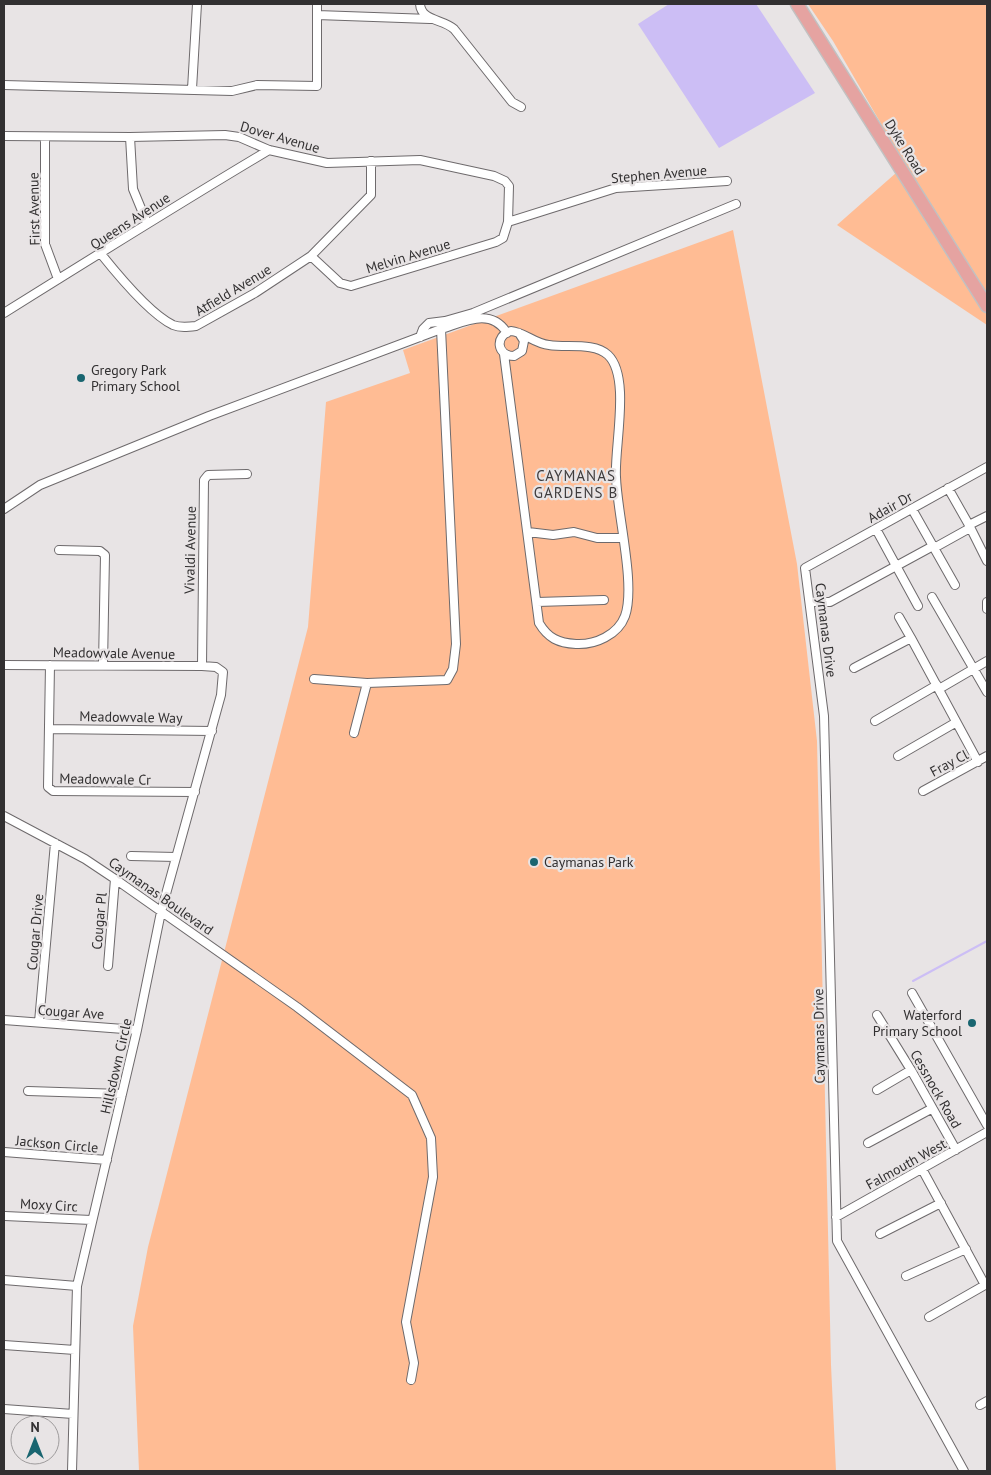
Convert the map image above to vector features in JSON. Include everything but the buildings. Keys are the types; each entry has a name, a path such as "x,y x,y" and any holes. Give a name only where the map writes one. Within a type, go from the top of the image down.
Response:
{"main road":[{"name":"Dyke Road","path":"797,4 987,306"}],"street":[{"path":"192,89 197,4"},
{"path":"4,85 232,91 257,85 317,86 317,4"},
{"path":"420,4 424,14 432,19"},
{"path":"317,15 432,19 447,23 454,29 512,102 521,107"},
{"name":"Dover Avenue","path":"4,136 130,137 225,135 239,137 269,150 327,163 420,160 494,176 505,181 509,186 508,222"},
{"name":"First Avenue","path":"45,137 45,244 58,279"},
{"path":"130,137 133,189 147,223"},
{"name":"Queens Avenue","path":"4,313 101,254 147,223 269,150"},
{"path":"311,256 371,195 371,161"},
{"name":"Stephen Avenue","path":"508,222 616,188 727,181"},
{"path":"420,337 423,329 429,323 444,322 473,313 736,204"},
{"name":"Melvin Avenue","path":"311,256 340,283 351,286 496,242 503,238 508,222"},
{"name":"Atfield Avenue","path":"101,254 130,289 173,324 185,328 196,326 254,293 311,256"},
{"path":"4,509 40,485 209,416 441,329 479,317 490,317 502,324 507,332"},
{"path":"314,679 367,683 447,680 453,669 456,644 441,329"},
{"path":"507,332 519,333 536,343 597,350 608,355 615,367 620,394 616,477 629,595 624,618 610,636 583,644 564,643 552,639 545,634 539,623 504,354 499,345 502,336 507,332"},
{"path":"504,354 514,356 522,351 524,341 519,333"},
{"name":"Adair Dr","path":"805,568 987,467"},
{"name":"Vivaldi Avenue","path":"202,666 204,480 208,476 247,474"},
{"path":"948,488 987,561"},
{"path":"912,509 955,585"},
{"path":"810,602 830,602 987,516"},
{"path":"876,529 918,606"},
{"path":"528,532 553,535 574,532 597,538 622,538"},
{"path":"60,550 100,551 105,555 102,665"},
{"name":"Caymanas Drive","path":"805,568 824,716 837,1241 964,1471"},
{"path":"932,598 987,692"},
{"path":"537,602 604,600"},
{"path":"987,602 987,609"},
{"path":"899,617 938,687 955,723 978,762"},
{"path":"854,668 911,638"},
{"path":"875,721 974,670 987,661"},
{"name":"Meadowvale Avenue","path":"4,664 202,666 216,667 223,672"},
{"name":"Meadowvale Cr","path":"50,664 48,787 53,791 195,792"},
{"name":"Hillsdown Circle","path":"72,1471 76,1286 137,1030 161,912 212,731 221,695 223,672"},
{"path":"354,733 367,683"},
{"path":"898,756 955,723"},
{"name":"Meadowvale Way","path":"49,729 212,731"},
{"name":"Fray Cl","path":"923,791 987,756"},
{"name":"Caymanas Boulevard","path":"4,816 55,843 115,879 297,1007 412,1095 432,1138 433,1177 406,1322 414,1363 411,1380"},
{"name":"Cougar Drive","path":"39,1022 55,843"},
{"path":"131,856 176,857"},
{"name":"Cougar Pl","path":"108,966 115,879"},
{"path":"912,992 987,1125"},
{"name":"Cessnock Road","path":"877,1015 911,1070 931,1109 956,1150"},
{"name":"Cougar Ave","path":"4,1020 137,1030"},
{"path":"877,1090 911,1070"},
{"path":"28,1091 122,1094"},
{"path":"868,1143 931,1109"},
{"name":"Falmouth West","path":"836,1217 987,1132"},
{"name":"Jackson Circle","path":"4,1152 107,1160"},
{"path":"922,1169 985,1283 984,1287 930,1317"},
{"path":"880,1234 941,1203"},
{"name":"Moxy Circ","path":"5,1216 91,1220"},
{"path":"906,1276 966,1249"},
{"path":"4,1280 76,1286"},
{"path":"4,1345 75,1350"},
{"path":"4,1410 73,1414"}],"shaded area":[{"path":"669,4 756,4 815,93 719,148 638,24"},
{"path":"808,4 987,4 987,325 837,225 905,165 833,41"},
{"name":"Caymanas Park","path":"733,230 797,564 817,741 831,1365 836,1471 139,1471 133,1326 148,1247 308,627 326,402 410,373 403,350"}],"waterway":[{"path":"913,981 987,941"}],"place":[{"name":"Gregory Park Primary School","path":"81,378"},
{"name":"Caymanas Park","path":"534,862"},
{"name":"Waterford Primary School","path":"972,1023"}],"district":[{"name":"CAYMANAS GARDENS B","path":"576,484"}]}
